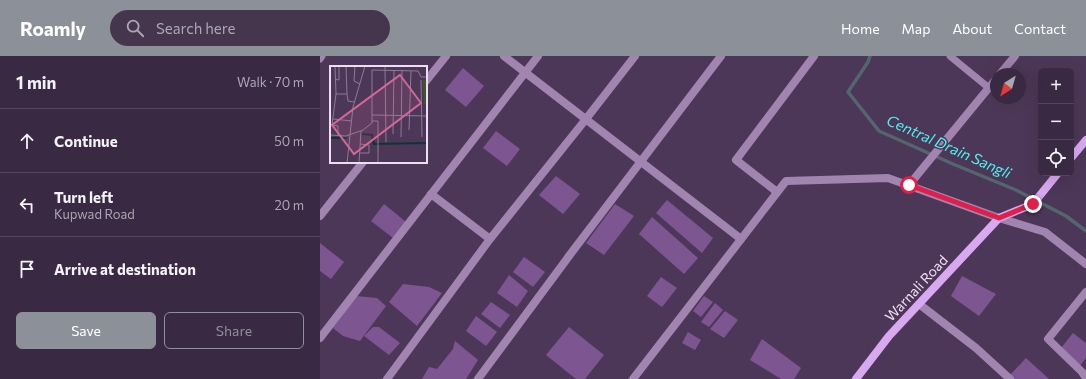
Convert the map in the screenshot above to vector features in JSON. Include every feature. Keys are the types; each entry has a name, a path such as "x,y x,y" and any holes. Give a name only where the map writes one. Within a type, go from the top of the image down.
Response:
{"main road":[{"path":"1074,154 1086,140"},
{"path":"999,218 1033,204 1056,176"},
{"name":"Warnali Road","path":"856,379 889,336 999,218"}],"street":[{"path":"427,80 446,56"},
{"path":"504,56 741,239"},
{"path":"320,338 538,56"},
{"path":"387,379 490,239 635,56"},
{"path":"478,379 721,56"},
{"path":"777,192 736,160 814,56"},
{"path":"1005,68 1015,56"},
{"path":"909,185 989,88"},
{"path":"320,216 362,163"},
{"path":"633,379 786,181 888,178 999,218 1046,232 1086,264"},
{"path":"431,194 490,239"},
{"path":"1086,292 1048,339 1086,378"},
{"path":"919,304 976,348 1010,379"}],"lane":[{"path":"950,56 989,88"}],"building":[{"path":"463,68 484,86 466,107 445,90"},
{"path":"496,131 520,149 507,166 483,148"},
{"path":"556,176 580,194 563,214 539,195"},
{"path":"667,200 713,238 702,253 656,213"},
{"path":"384,204 406,222 393,238 371,221"},
{"path":"615,204 634,216 604,255 586,243"},
{"path":"652,217 698,258 684,274 639,234"},
{"path":"320,243 344,262 331,279 320,271"},
{"path":"524,257 545,272 533,287 513,272"},
{"path":"509,275 528,291 517,307 497,293"},
{"path":"962,276 996,294 979,316 951,296"},
{"path":"661,277 677,288 662,307 647,296"},
{"path":"403,284 429,287 442,293 417,326 389,302"},
{"path":"356,296 377,298 386,306 360,341 343,336 333,328"},
{"path":"704,296 713,302 701,317 693,311"},
{"path":"491,302 510,315 500,328 481,314"},
{"path":"715,303 723,310 709,327 701,322"},
{"path":"725,311 738,320 724,338 710,329"},
{"path":"476,316 497,332 486,346 466,331"},
{"path":"373,327 379,327 400,343 389,355 364,336"},
{"path":"569,327 604,355 585,379 576,379 546,355"},
{"path":"688,332 701,340 695,350 682,343"},
{"path":"1073,333 1086,343 1086,358 1080,366 1061,348"},
{"path":"762,339 801,368 794,379 781,379 750,360"},
{"path":"455,341 478,360 466,379 422,379 429,367 437,369 453,349"},
{"path":"1026,358 1049,379 1014,379 1010,375"}],"waterway":[{"name":"Central Drain Sangli","path":"870,56 868,62 848,92 879,131 1016,190 1066,216 1086,231"}],"route":[{"path":"909,185 999,218 1033,204"}]}
